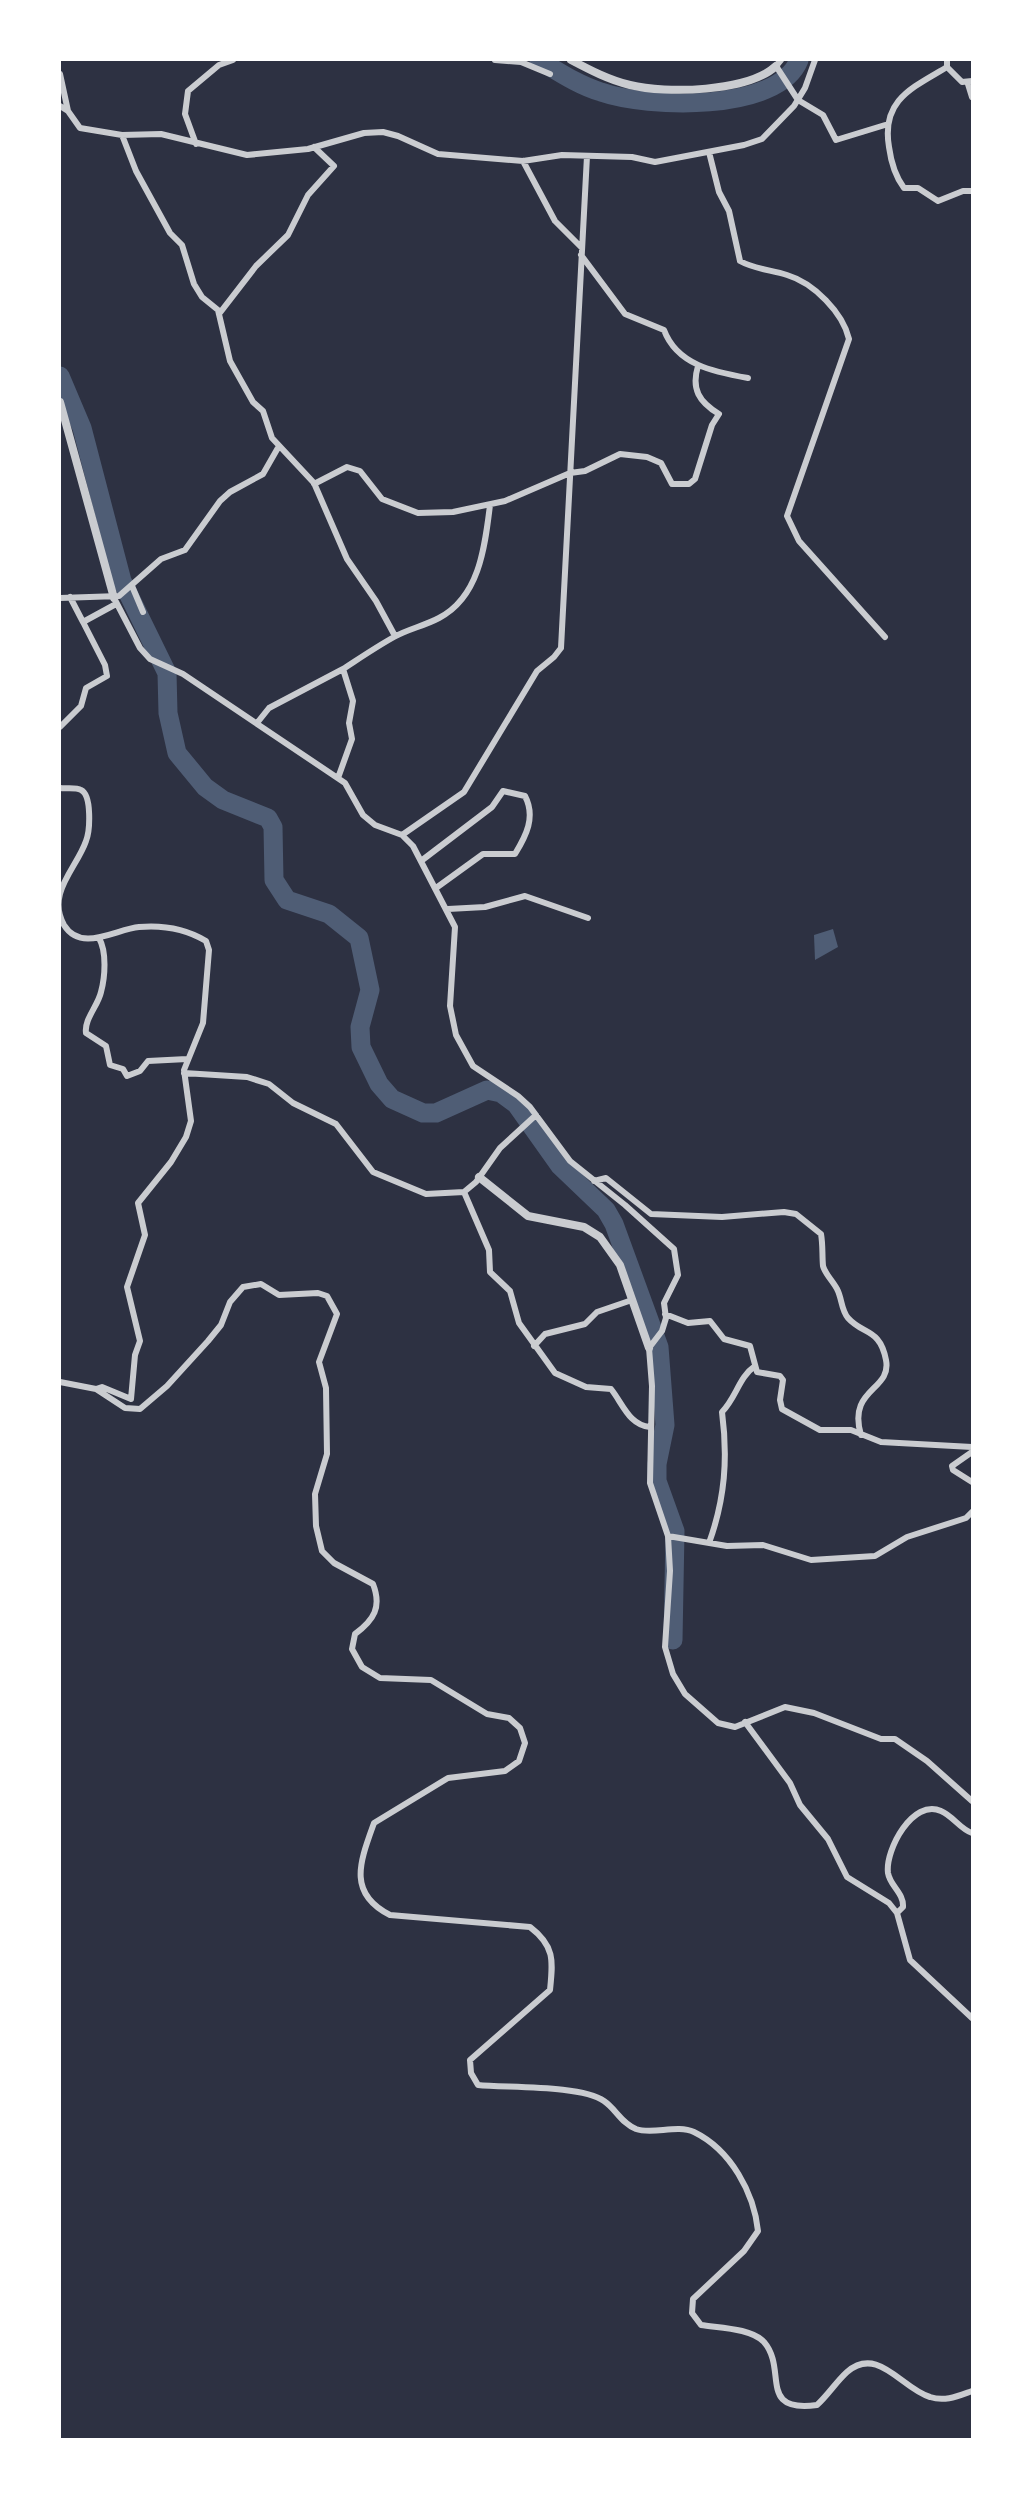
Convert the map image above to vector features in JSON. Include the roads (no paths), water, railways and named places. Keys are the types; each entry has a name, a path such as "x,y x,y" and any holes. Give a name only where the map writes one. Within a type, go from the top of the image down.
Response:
{"street":[{"path":"196,144 185,114 188,91 219,65 233,60"},
{"path":"495,60 521,62 550,74"},
{"path":"571,60 601,75 653,89 744,82 779,66 798,100 823,115 836,140 885,125"},
{"path":"60,106 68,111 80,128 122,135 161,134 247,155 314,148 364,133 383,132 438,154 523,161 562,155 632,157 655,162 762,139 798,100 815,60"},
{"path":"972,97 970,83 962,82 947,63 915,86 888,115 885,125 891,160 904,188 918,188 938,201 963,191 972,191"},
{"path":"60,74 68,111"},
{"path":"122,135 136,171 170,233 182,244 194,284 219,314 230,361 253,402 264,411 272,438 314,484 347,559 395,636"},
{"path":"219,314 248,274 288,235 308,195 334,166 314,148"},
{"path":"709,152 719,192 729,211 740,261 789,275 803,282 839,316 846,328 849,340 787,516 799,541 885,637"},
{"path":"402,835 464,792 537,671 555,657 561,648 587,156"},
{"path":"523,161 555,221 582,252 625,314 664,331 670,348 698,366 748,378"},
{"path":"314,484 347,467 359,471 382,499 412,513 453,512 490,505 538,489 570,473 585,471 620,454 630,453 661,463 672,484 689,484 695,479 712,425 719,414 698,397 694,386 698,366"},
{"path":"60,402 63,426 116,599 140,648 158,663 172,669 257,723 338,778 345,783 357,808 368,821 402,835 421,861 455,927 450,1006 456,1035 472,1066 518,1096 531,1119 570,1161 674,1249 678,1275 667,1295 662,1331 651,1344"},
{"path":"83,622 116,599 161,559 185,550 220,501 230,492 262,474 279,446"},
{"path":"257,723 269,708 343,669 395,636 440,617 461,599 482,557 490,505"},
{"path":"132,586 143,612"},
{"path":"60,727 81,706 86,688 102,680 107,673 91,633 70,597"},
{"path":"60,598 116,599"},
{"path":"338,778 352,739 349,723 353,701 343,669"},
{"path":"60,788 80,789 85,793 90,824 86,843 61,890 61,918 67,929 77,936 99,938 139,927 176,928 206,941 209,950 204,1020 187,1059 184,1073 191,1107 186,1137 171,1162 138,1203 145,1235 127,1287 140,1341 135,1355 131,1399 102,1387 96,1389"},
{"path":"421,861 492,807 503,791 509,790 524,796 529,804 529,829 515,854 483,854 436,888"},
{"path":"448,909 485,906 525,896 588,918"},
{"path":"99,938 104,956 101,992 86,1033 106,1046 110,1065 123,1069 127,1076 140,1071 148,1061 187,1059"},
{"path":"184,1073 247,1077 270,1084 293,1103 336,1124 373,1172 426,1194 464,1192 479,1177 500,1148 531,1119"},
{"path":"479,1177 528,1216 584,1227 600,1237 620,1265 651,1344 650,1483 669,1536 670,1571 665,1647 673,1674 685,1694 718,1723 735,1727 785,1707 814,1713 881,1739 895,1739 927,1760 972,1801"},
{"path":"594,1181 606,1178 651,1214 722,1217 784,1212 796,1214 821,1234 824,1268 838,1290 844,1311 849,1320 873,1332 885,1356 887,1368 883,1380 860,1403 858,1412 861,1435"},
{"path":"464,1192 489,1250 490,1272 513,1297 519,1323 555,1373 570,1383 611,1389 628,1415 641,1426 650,1427"},
{"path":"60,1382 96,1389 125,1408 140,1409 147,1405 208,1341 221,1325 238,1290 261,1284 279,1295 318,1293 331,1300 337,1314 319,1362 326,1388 327,1454 315,1494 316,1526 322,1551 334,1563 373,1584 379,1599 373,1621 355,1634 352,1649 362,1667 380,1678 431,1681 487,1714 509,1718 520,1728 525,1743 519,1761 505,1770 448,1778 374,1823 360,1880 362,1892 371,1905 390,1914 530,1927 545,1939 553,1962 550,1990 484,2044 470,2060 474,2079 478,2085 527,2085 603,2100 622,2120 637,2129 693,2132 722,2154 744,2180 756,2207 758,2231 744,2251 693,2299 692,2313 701,2325 746,2333 763,2341 773,2358 775,2388 784,2401 799,2407 817,2405 848,2371 868,2363 885,2367 907,2385 930,2397 951,2399 972,2391"},
{"path":"534,1346 545,1334 584,1324 597,1312 632,1300"},
{"path":"665,1314 688,1323 710,1321 723,1339 750,1346 760,1375 780,1376 783,1380 780,1400 788,1415 820,1430 851,1430 881,1442 972,1450"},
{"path":"709,1543 719,1514 725,1477 726,1444 722,1412 732,1402 746,1372 755,1366"},
{"path":"972,1450 953,1466 953,1470 972,1482"},
{"path":"669,1536 727,1546 763,1545 811,1560 875,1556 908,1537 966,1518 972,1512"},
{"path":"744,1722 790,1783 800,1805 828,1839 847,1877 889,1903 897,1913 910,1960 972,2018"},
{"path":"897,1913 903,1907 904,1900 888,1876 888,1856 896,1837 916,1815 929,1810 941,1810 972,1833"}],"water":[{"path":"833,929 838,947 815,960 814,935"}],"waterway":[{"path":"539,60 577,82 601,92 648,101 678,103 739,98 766,90 786,77 799,60"},
{"path":"60,376 82,428 122,581 167,673 168,713 177,753 205,787 223,800 268,818 273,827 274,880 287,900 329,914 359,938 370,990 360,1027 361,1047 379,1084 392,1099 423,1113 436,1113 487,1090 501,1093 516,1104 560,1166 606,1210 614,1224 659,1347 665,1425 657,1464 657,1481 675,1531 673,1640"}]}
